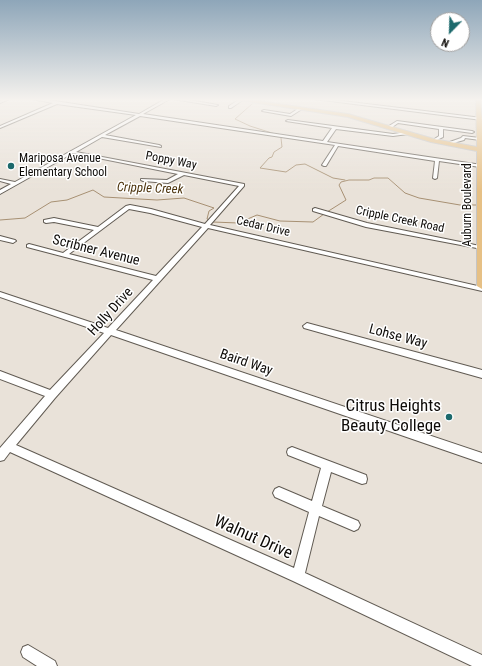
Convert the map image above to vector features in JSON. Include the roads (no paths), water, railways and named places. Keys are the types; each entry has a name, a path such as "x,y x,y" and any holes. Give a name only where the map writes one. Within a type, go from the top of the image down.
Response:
{"main road":[{"path":"398,130 439,142 481,149"},
{"name":"Auburn Boulevard","path":"480,130 480,248 482,287"},
{"path":"409,134 481,149"}],"street":[{"path":"0,192 112,130"},
{"path":"239,130 480,166"},
{"path":"324,143 333,130"},
{"path":"358,130 396,135 409,134"},
{"path":"436,140 441,137 441,130"},
{"path":"457,130 472,132"},
{"path":"101,136 159,146"},
{"path":"449,142 464,138 480,139"},
{"path":"324,165 337,145"},
{"name":"Poppy Way","path":"72,152 234,183 242,186"},
{"path":"435,178 437,160"},
{"path":"143,180 168,182 182,174"},
{"path":"0,180 15,183"},
{"name":"Holly Drive","path":"4,451 52,395 242,186"},
{"name":"Cedar Drive","path":"100,229 128,207 210,222 482,287"},
{"name":"Cripple Creek Road","path":"315,210 366,225 480,248"},
{"path":"46,221 54,220 100,229"},
{"path":"64,256 100,229"},
{"path":"0,238 13,241"},
{"name":"Scribner Avenue","path":"29,246 158,279"},
{"name":"Baird Way","path":"0,294 482,458"},
{"name":"Lohse Way","path":"307,326 482,374"},
{"path":"0,376 4,376 52,395"},
{"name":"Walnut Drive","path":"4,451 298,576 482,663"},
{"path":"292,452 362,479"},
{"path":"298,576 327,465"},
{"path":"279,493 354,524"},
{"path":"28,652 50,666"}],"waterway":[{"path":"263,130 275,134"},
{"path":"281,138 282,147 274,152 272,157 269,158 260,168 286,172 296,165 305,164 333,178 345,180"},
{"name":"Cripple Creek","path":"327,212 346,200 339,185 341,182 349,180 369,180 374,178 388,178 405,193 419,198 460,205 482,205"},
{"name":"Cripple Creek","path":"0,220 25,218 51,202 67,200 93,190 104,197 157,200 184,198 214,208 209,211 207,219 213,222 238,223 257,215 280,221 313,222 324,214"}],"place":[{"name":"Mariposa Avenue Elementary School","path":"11,166"},
{"name":"Citrus Heights Beauty College","path":"449,417"}]}
